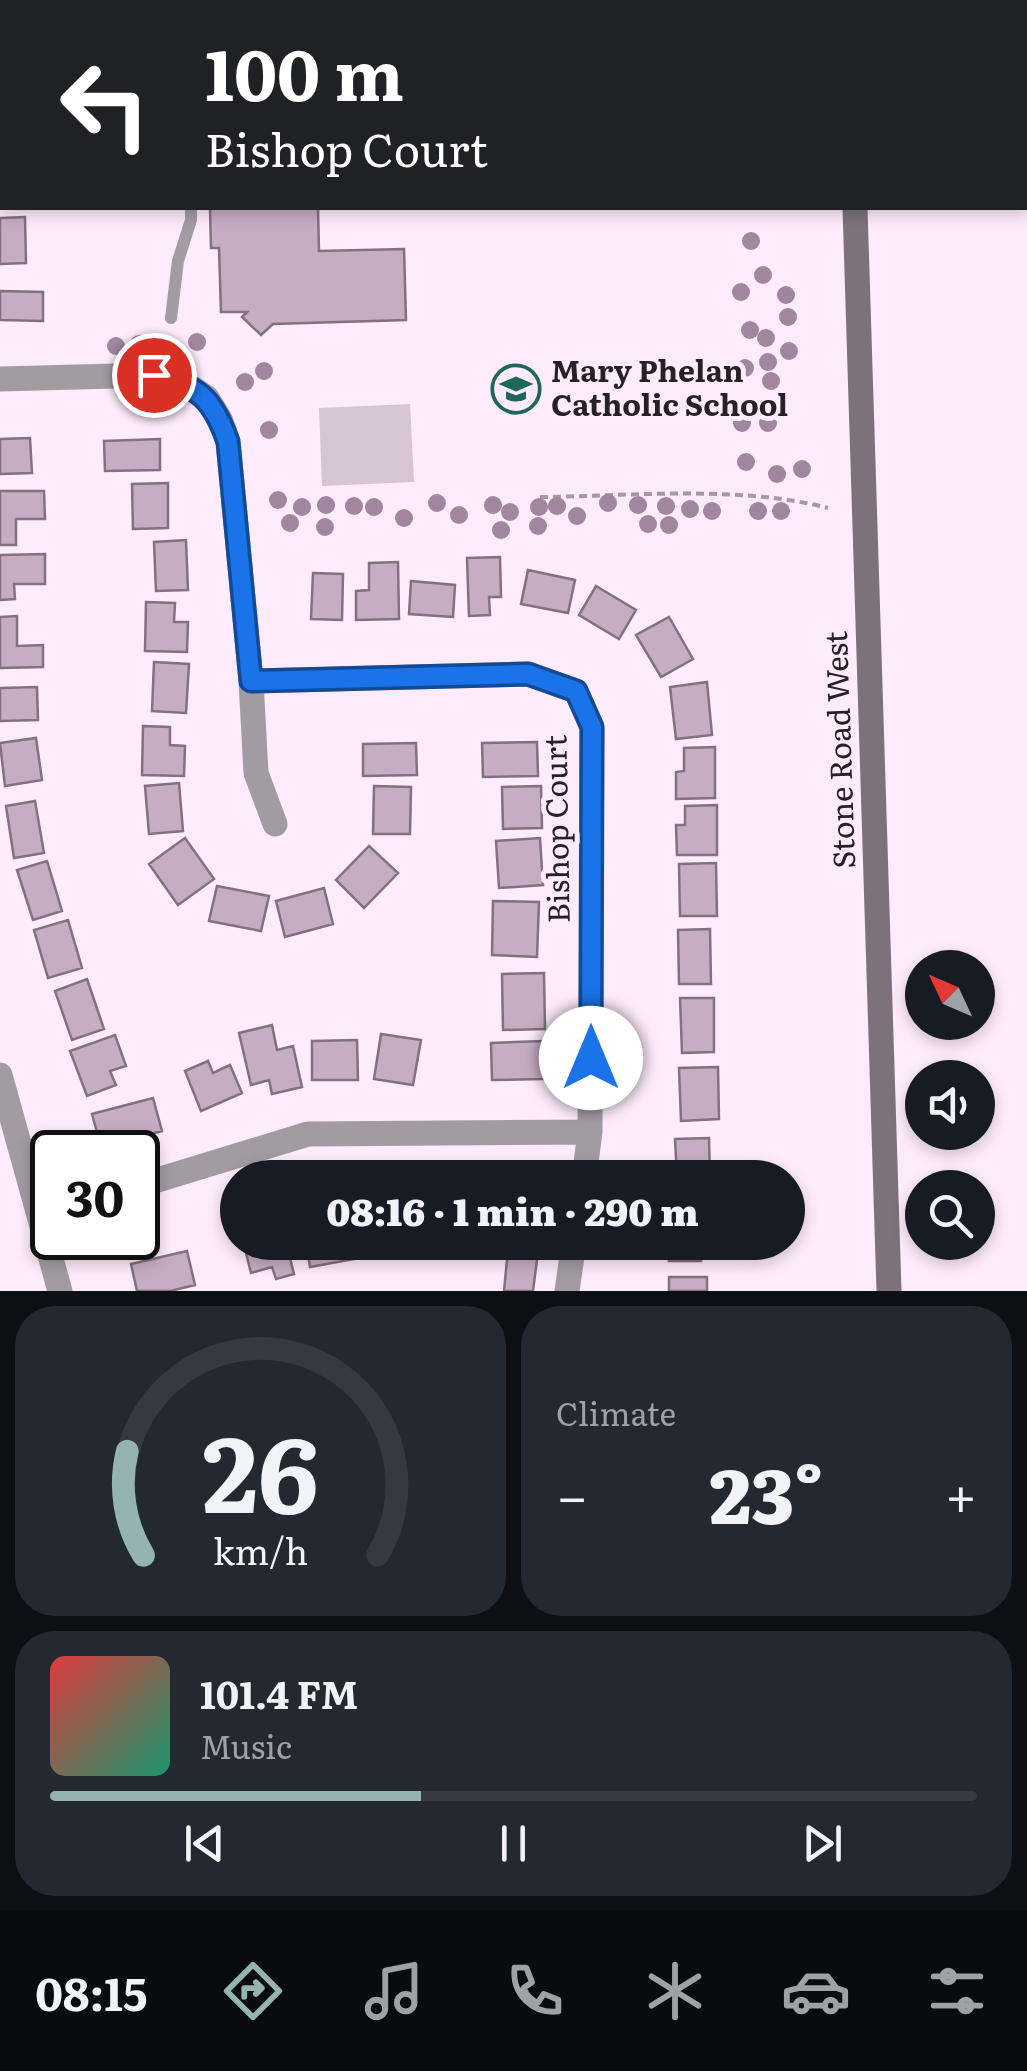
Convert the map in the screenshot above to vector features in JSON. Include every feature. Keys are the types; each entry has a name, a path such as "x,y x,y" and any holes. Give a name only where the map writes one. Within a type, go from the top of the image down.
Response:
{"main road":[{"name":"Stone Road West","path":"855,210 889,1291"}],"street":[{"path":"0,380 154,375 175,380 207,398 228,442 256,773 275,824"},
{"name":"Bishop Court","path":"251,681 528,674 576,691 592,727 590,1132 586,1160"},
{"path":"0,1075 30,1166"},
{"path":"160,1179 308,1134 590,1132"},
{"path":"54,1260 60,1291"},
{"path":"567,1291 571,1260"}],"lane":[{"path":"171,318 178,261 191,210"}],"path":[{"path":"540,497 738,495 795,500 828,508"}],"shaded area":[{"path":"410,404 414,482 322,486 319,408"}],"building":[{"path":"210,210 318,210 319,251 404,249 406,320 273,324 261,335 242,317 247,312 221,312 219,248 211,248"},
{"path":"25,217 26,263 0,264 0,218"},
{"path":"0,291 43,292 43,321 0,320"},
{"path":"30,438 32,473 0,474 0,439"},
{"path":"160,439 160,470 105,471 104,441"},
{"path":"168,483 168,528 133,529 132,484"},
{"path":"0,491 44,491 45,519 16,519 16,545 0,545"},
{"path":"186,540 188,590 156,591 154,542"},
{"path":"45,554 45,584 14,584 15,599 0,600 0,555"},
{"path":"500,557 501,597 489,597 490,615 469,616 467,558"},
{"path":"398,562 399,619 356,620 356,591 369,590 369,563"},
{"path":"528,570 575,580 568,613 521,604"},
{"path":"313,573 343,574 342,620 311,619"},
{"path":"411,581 455,585 453,617 409,614"},
{"path":"596,586 636,610 619,639 579,615"},
{"path":"146,602 175,603 174,622 188,622 187,652 145,651"},
{"path":"17,616 17,646 43,645 43,667 0,668 0,617"},
{"path":"669,617 693,659 661,677 636,635"},
{"path":"154,662 189,664 186,713 152,711"},
{"path":"707,682 712,735 676,739 670,687"},
{"path":"37,687 38,720 0,721 0,688"},
{"path":"143,726 170,727 170,745 185,746 184,776 142,775"},
{"path":"36,738 42,780 5,786 0,743"},
{"path":"537,742 538,776 483,777 482,743"},
{"path":"416,743 417,775 363,776 363,744"},
{"path":"715,747 715,798 676,799 676,772 684,771 684,748"},
{"path":"179,783 183,831 149,834 145,786"},
{"path":"374,786 411,787 410,834 373,834"},
{"path":"541,786 542,828 503,829 502,787"},
{"path":"35,801 44,853 14,858 6,806"},
{"path":"717,805 717,855 677,855 676,825 685,825 685,806"},
{"path":"185,838 214,879 178,905 149,864"},
{"path":"540,838 543,885 499,888 496,841"},
{"path":"369,846 398,873 364,908 336,880"},
{"path":"47,861 62,911 33,920 17,870"},
{"path":"716,863 717,916 680,916 679,864"},
{"path":"217,886 269,896 261,931 209,921"},
{"path":"324,888 333,924 285,937 276,901"},
{"path":"493,901 539,902 537,957 492,955"},
{"path":"68,920 82,968 48,978 34,930"},
{"path":"710,929 711,984 679,984 678,930"},
{"path":"544,973 545,1029 503,1030 502,974"},
{"path":"87,979 104,1029 72,1040 55,991"},
{"path":"680,998 714,998 714,1052 682,1053"},
{"path":"272,1025 277,1050 293,1046 302,1087 272,1094 269,1080 251,1085 239,1033"},
{"path":"381,1034 421,1040 413,1085 374,1079"},
{"path":"115,1035 126,1066 110,1071 116,1085 87,1096 70,1051"},
{"path":"357,1040 358,1080 312,1080 312,1041"},
{"path":"543,1041 544,1079 492,1080 491,1043"},
{"path":"208,1061 213,1073 230,1065 242,1093 201,1111 185,1071"},
{"path":"718,1067 719,1119 681,1121 679,1068"},
{"path":"153,1098 162,1131 96,1130 92,1114"},
{"path":"709,1138 710,1160 676,1160 675,1139"},
{"path":"187,1251 195,1285 170,1291 137,1291 131,1264"},
{"path":"248,1260 290,1260 294,1274 276,1279 272,1267 251,1273"},
{"path":"309,1260 348,1260 310,1267"},
{"path":"507,1260 537,1260 533,1291 504,1291"},
{"path":"669,1277 707,1277 707,1291 669,1291"}],"place":[{"name":"Mary Phelan Catholic School","path":"516,389"}],"route":[{"path":"154,375 175,380 207,398 228,442 251,681 528,674 576,691 592,727 591,1058"}]}
